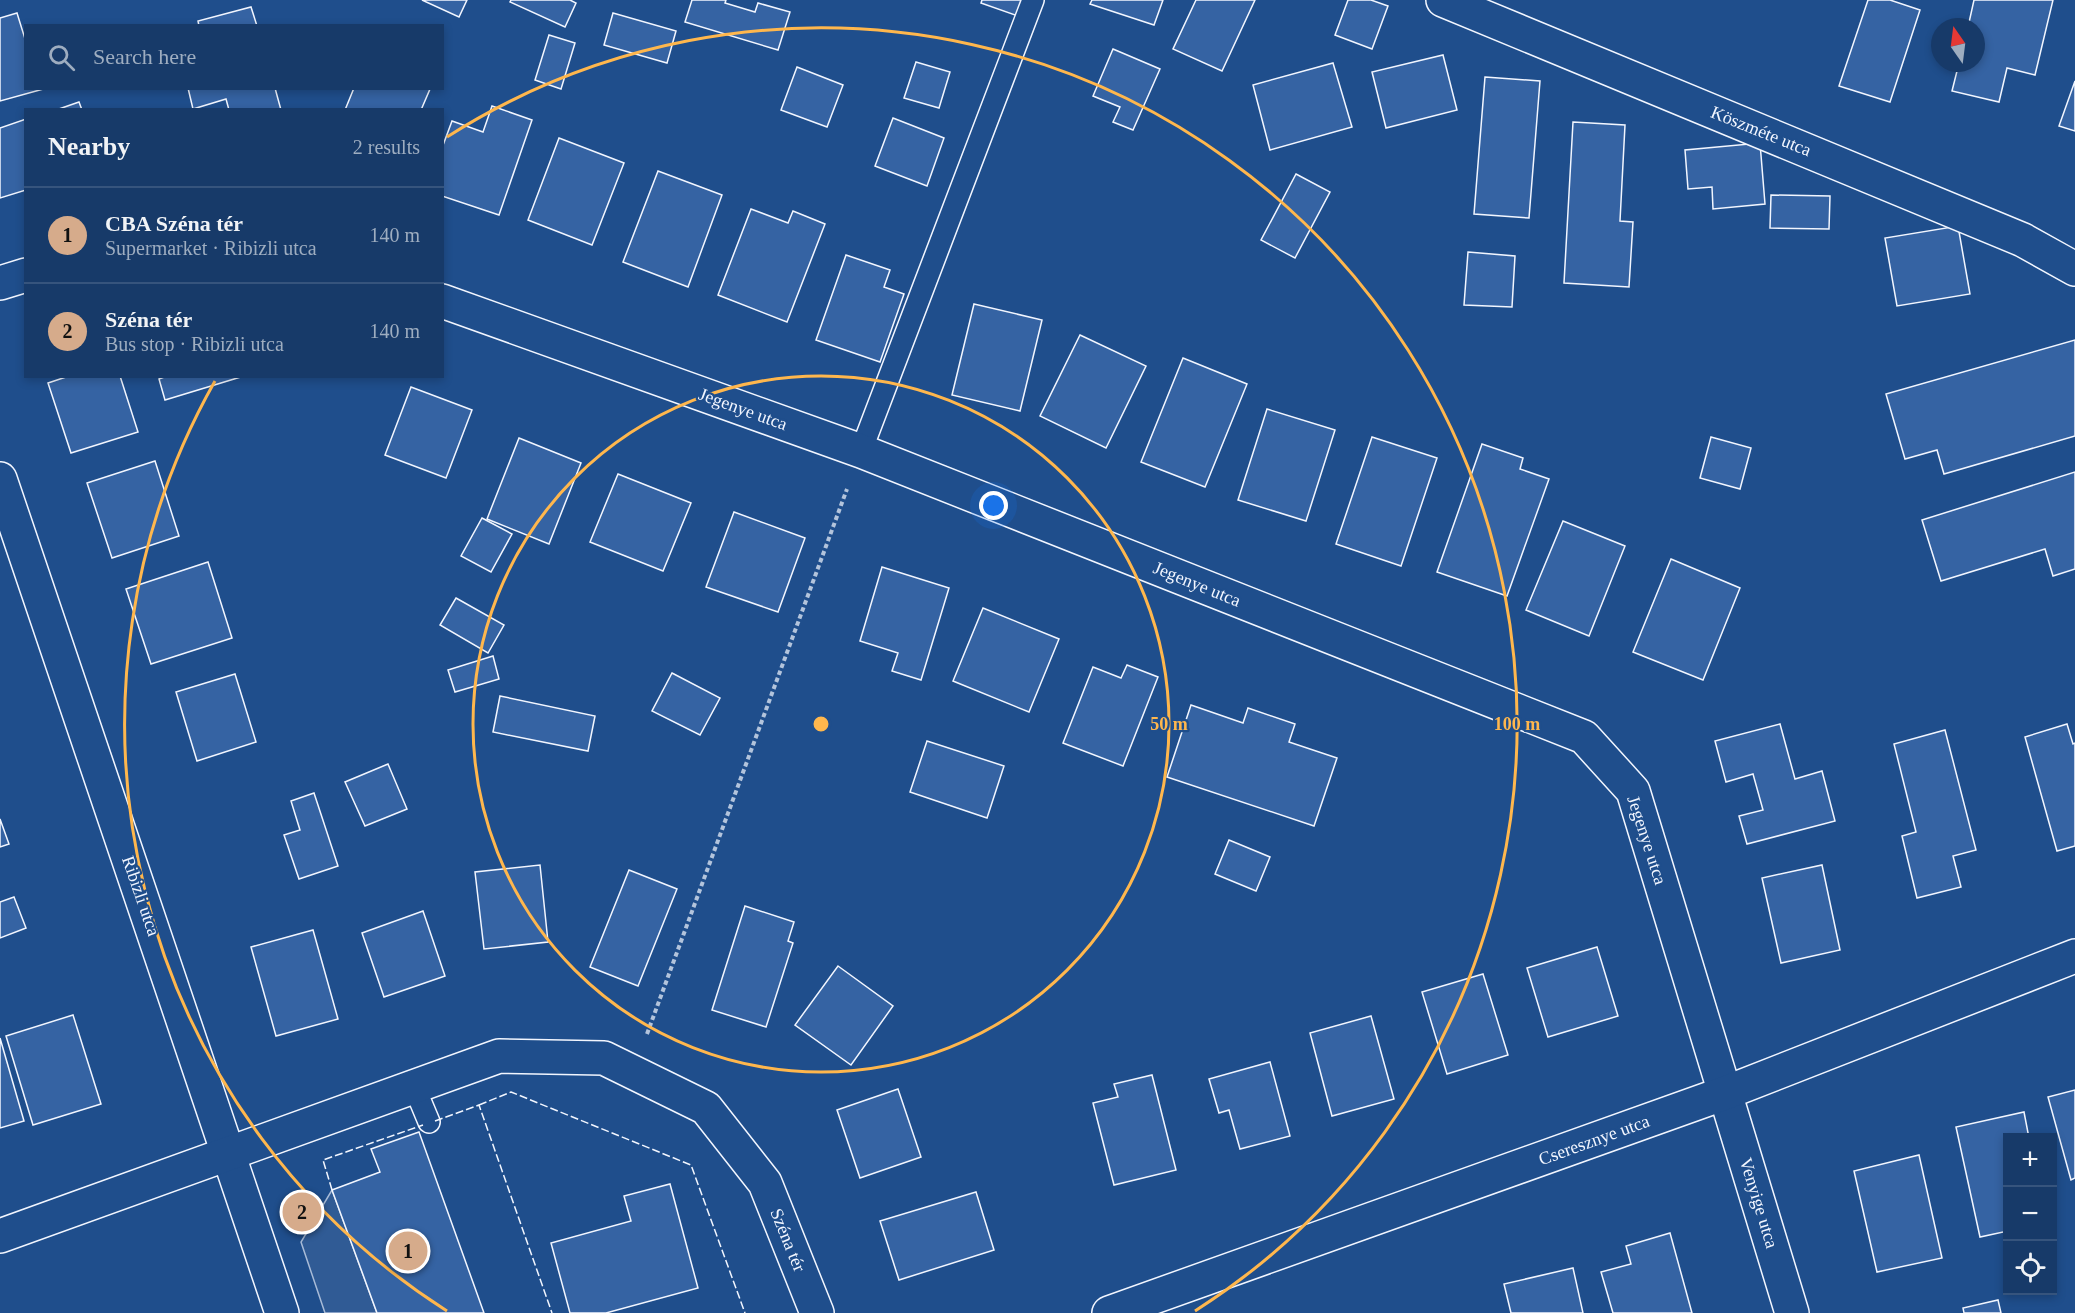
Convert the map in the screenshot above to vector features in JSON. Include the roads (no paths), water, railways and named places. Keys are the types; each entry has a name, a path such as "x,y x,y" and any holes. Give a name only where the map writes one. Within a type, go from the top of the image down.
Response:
{"street":[{"name":"Köszméte utca","path":"1443,0 2023,240 2075,269"},
{"path":"0,283 24,276"},
{"name":"Jegenye utca","path":"444,302 861,451 1584,736 1633,791 1725,1094"},
{"name":"Ribizli utca","path":"0,479 282,1313"},
{"name":"Cseresznye utca","path":"1109,1313 1725,1094 2075,956"},
{"name":"Széna tér","path":"0,1236 499,1056 604,1058 706,1108 765,1183 817,1313"},
{"name":"Venyige utca","path":"1725,1094 1792,1313"}],"lane":[{"path":"861,451 1033,0"},
{"path":"414,1086 429,1122"}],"place":[{"name":"Széna tér","path":"302,1212"},
{"name":"CBA Széna tér","path":"408,1251"}]}
